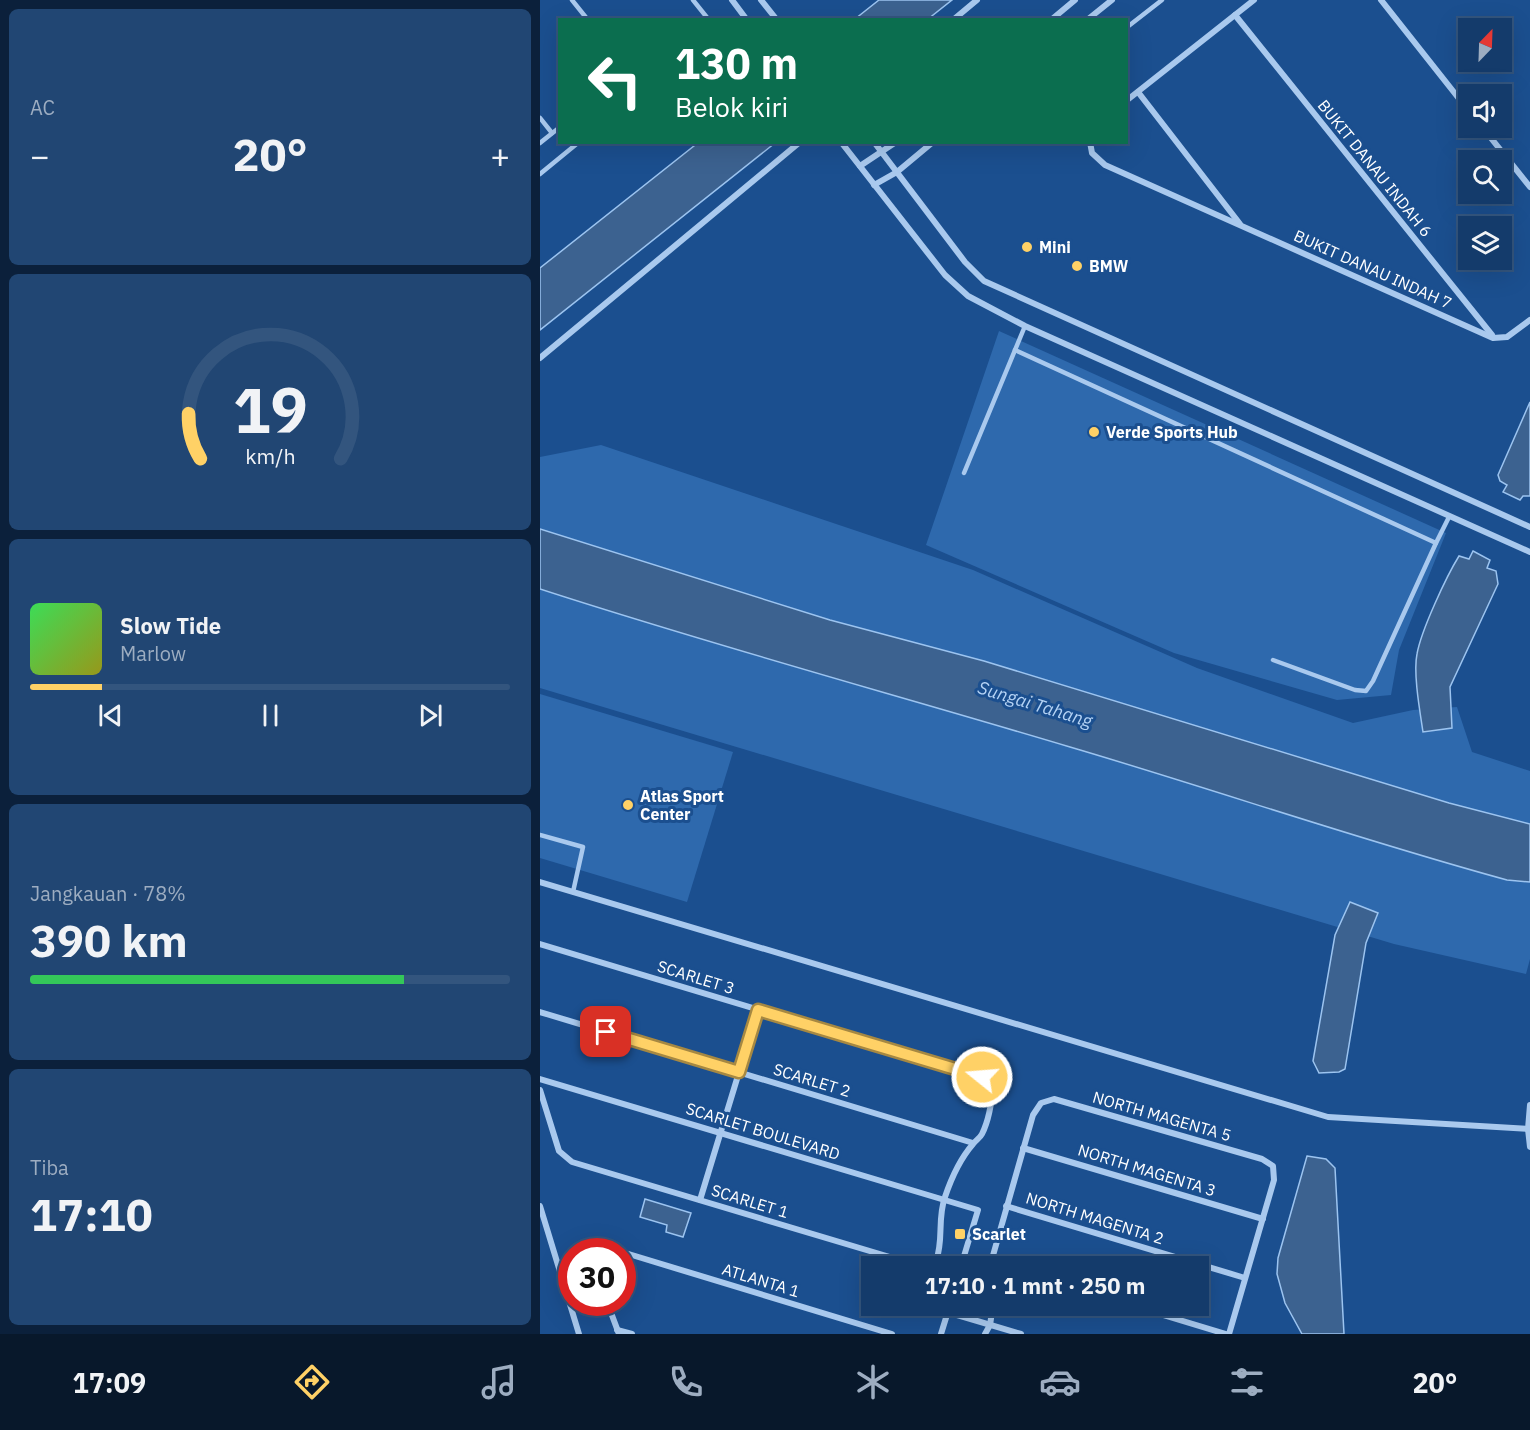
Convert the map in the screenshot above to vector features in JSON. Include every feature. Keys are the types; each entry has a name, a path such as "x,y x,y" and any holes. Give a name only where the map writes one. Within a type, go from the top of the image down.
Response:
{"street":[{"path":"732,0 746,18"},
{"path":"761,0 775,18"},
{"path":"955,18 977,0"},
{"path":"1053,18 1075,0"},
{"path":"1090,18 1112,0"},
{"path":"1128,100 1254,0"},
{"path":"1381,0 1458,97"},
{"name":"BUKIT DANAU INDAH 6","path":"1235,15 1493,338"},
{"name":"BUKIT DANAU INDAH 7","path":"1138,92 1241,225"},
{"path":"1491,138 1530,187"},
{"path":"540,358 798,144"},
{"path":"843,144 945,275 968,296 1024,326 1530,552"},
{"path":"876,144 965,262 984,281 1530,527"},
{"path":"860,166 894,144"},
{"path":"874,185 897,172 931,144"},
{"name":"BUKIT DANAU INDAH 7","path":"1090,144 1092,153 1105,165 1493,338"},
{"path":"1493,338 1507,338 1530,320"},
{"path":"540,882 1328,1117 1529,1129"},
{"name":"SCARLET 3","path":"540,944 982,1077 993,1084 993,1098 982,1136 973,1143"},
{"path":"700,1200 758,1010"},
{"name":"SCARLET 2","path":"540,1012 973,1143"},
{"name":"SCARLET BOULEVARD","path":"540,1079 978,1210 964,1256"},
{"name":"SCARLET 1","path":"540,1090 559,1151 572,1162 887,1256"},
{"name":"NORTH MAGENTA 5","path":"1023,1148 1037,1109 1041,1103 1054,1099 1262,1159 1273,1166 1274,1180 1263,1219"},
{"path":"1530,1105 1530,1148"},
{"path":"938,1256 941,1247 939,1223 944,1200 953,1175 973,1143"},
{"path":"992,1256 1023,1148"},
{"name":"NORTH MAGENTA 3","path":"1023,1148 1263,1219"},
{"path":"540,1206 579,1334"},
{"name":"NORTH MAGENTA 2","path":"1006,1206 1245,1278"},
{"path":"1167,1316 1227,1334 1263,1219"},
{"name":"ATLANTA 1","path":"636,1256 892,1334"},
{"path":"612,1316 618,1332 632,1334"},
{"path":"941,1334 946,1316"},
{"path":"960,1316 1021,1334"},
{"path":"985,1334 991,1316"}],"lane":[{"path":"572,0 586,18"},
{"path":"693,0 707,18"},
{"path":"1128,26 1162,0"},
{"path":"540,118 552,133"},
{"path":"540,143 558,128"},
{"path":"540,174 577,144"},
{"path":"964,472 1024,326"},
{"path":"1015,350 1437,543"},
{"path":"1273,660 1355,690 1366,691 1373,681 1449,517"},
{"path":"540,835 583,847 573,892"}],"shaded area":[{"name":"Verde Sports Hub","path":"999,331 1446,533 1399,650 1391,695 1337,700 1174,653 926,545"},
{"path":"601,445 973,570 1197,668 1353,723 1413,710 1457,707 1472,752 1530,771 1530,959 1526,974 1394,944 540,688 540,457"},
{"name":"Atlas Sport Center","path":"540,694 733,752 687,902 540,858"}],"water":[{"path":"879,0 952,0 929,18 856,18"},
{"path":"696,144 774,144 540,330 540,268"},
{"path":"1530,402 1530,496 1523,496 1520,500 1503,492 1507,485 1500,481 1498,475"},
{"name":"Sungai Tahang","path":"540,529 830,620 984,661 1449,803 1530,824 1530,882 1507,880 1397,848 1125,763 738,650 540,589"},
{"path":"1473,551 1490,560 1487,568 1496,571 1498,584 1450,687 1452,728 1423,732 1416,671 1419,644 1435,604 1459,556 1469,559"},
{"path":"1350,902 1378,913 1366,943 1345,1069 1339,1072 1319,1073 1313,1061 1335,935"},
{"path":"1307,1156 1326,1159 1335,1168 1344,1334 1302,1334 1285,1303 1277,1274 1278,1258"},
{"path":"645,1199 691,1213 683,1237 666,1232 667,1225 640,1217"}],"place":[{"name":"Mini","path":"1027,247"},
{"name":"BMW","path":"1077,266"},
{"name":"Verde Sports Hub","path":"1094,432"},
{"name":"Atlas Sport Center","path":"628,805"},
{"name":"Scarlet","path":"960,1234"}],"route":[{"path":"606,1032 739,1072 758,1010 982,1077"}]}
